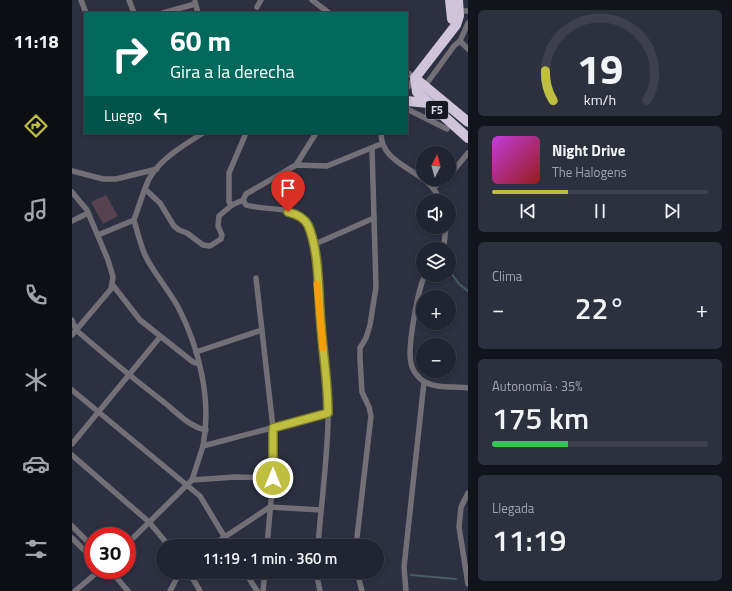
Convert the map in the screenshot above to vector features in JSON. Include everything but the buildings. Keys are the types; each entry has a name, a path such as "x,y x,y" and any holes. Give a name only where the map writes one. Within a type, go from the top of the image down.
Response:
{"highway":[{"path":"450,0 460,11"},
{"path":"411,75 451,31 460,11 458,0"},
{"name":"F5","path":"411,75 467,118"},
{"name":"F5","path":"411,75 417,92 452,128 468,138"},
{"path":"408,101 429,103"}],"street":[{"path":"81,0 86,12"},
{"path":"129,0 134,12"},
{"path":"257,7 261,0"},
{"path":"312,0 328,12"},
{"path":"166,12 195,2 198,12"},
{"path":"425,86 454,46 460,41 468,23"},
{"path":"460,41 468,49"},
{"path":"408,85 411,75"},
{"path":"408,109 452,128 467,118"},
{"path":"192,480 203,446 207,415 196,352 193,339 178,306 146,256 134,220 145,189 157,169 186,143 201,134"},
{"path":"232,205 229,202 228,195 229,173 246,134"},
{"path":"145,189 160,203 174,226 187,233 203,245 210,246 221,239 222,235 218,226 219,216 232,205 243,200 246,194 296,165 315,134"},
{"path":"381,134 381,144 386,153 433,188 436,194"},
{"path":"296,165 327,166 381,144"},
{"path":"357,539 370,416 369,407 362,392 360,348 370,325 376,287 372,148"},
{"path":"456,168 468,153"},
{"path":"72,171 103,179 116,179 157,169"},
{"path":"72,192 88,213 108,260 113,277 111,289 74,333"},
{"path":"243,200 246,205 252,207 271,208 299,215 307,223 313,245 328,383 328,413 319,539"},
{"path":"72,221 88,213"},
{"path":"313,245 374,218"},
{"path":"98,236 134,220"},
{"path":"256,278 273,428 273,478 268,539"},
{"path":"422,282 419,291 410,355 412,368 424,382 436,386 468,388"},
{"path":"112,284 140,320 160,337 193,362 198,364"},
{"path":"72,320 74,333 187,421 200,429 206,430"},
{"path":"196,352 262,330"},
{"path":"72,444 160,337"},
{"path":"406,591 404,567 424,382"},
{"path":"72,390 200,496 224,537"},
{"path":"203,446 328,413"},
{"path":"72,455 150,522 163,539"},
{"path":"136,535 186,484 192,480 235,477 273,478"},
{"path":"468,493 461,507 459,526 468,584"},
{"path":"221,539 270,507 321,510"},
{"path":"72,526 84,538"},
{"path":"72,538 84,550"},
{"path":"75,591 89,579"},
{"path":"118,579 128,591"},
{"path":"170,591 176,579"},
{"path":"193,579 200,591"},
{"path":"250,579 257,591"},
{"path":"263,591 264,579"},
{"path":"317,579 320,591"},
{"path":"359,579 362,591"}],"shaded area":[{"path":"106,195 118,216 103,224 91,202"}],"waterway":[{"path":"456,280 468,291"},
{"path":"411,575 456,579"}],"slow traffic":[{"path":"317,284 323,348"}],"route":[{"path":"273,478 273,428 328,413 328,383 316,261 312,238 307,223 299,215 288,212"}]}
